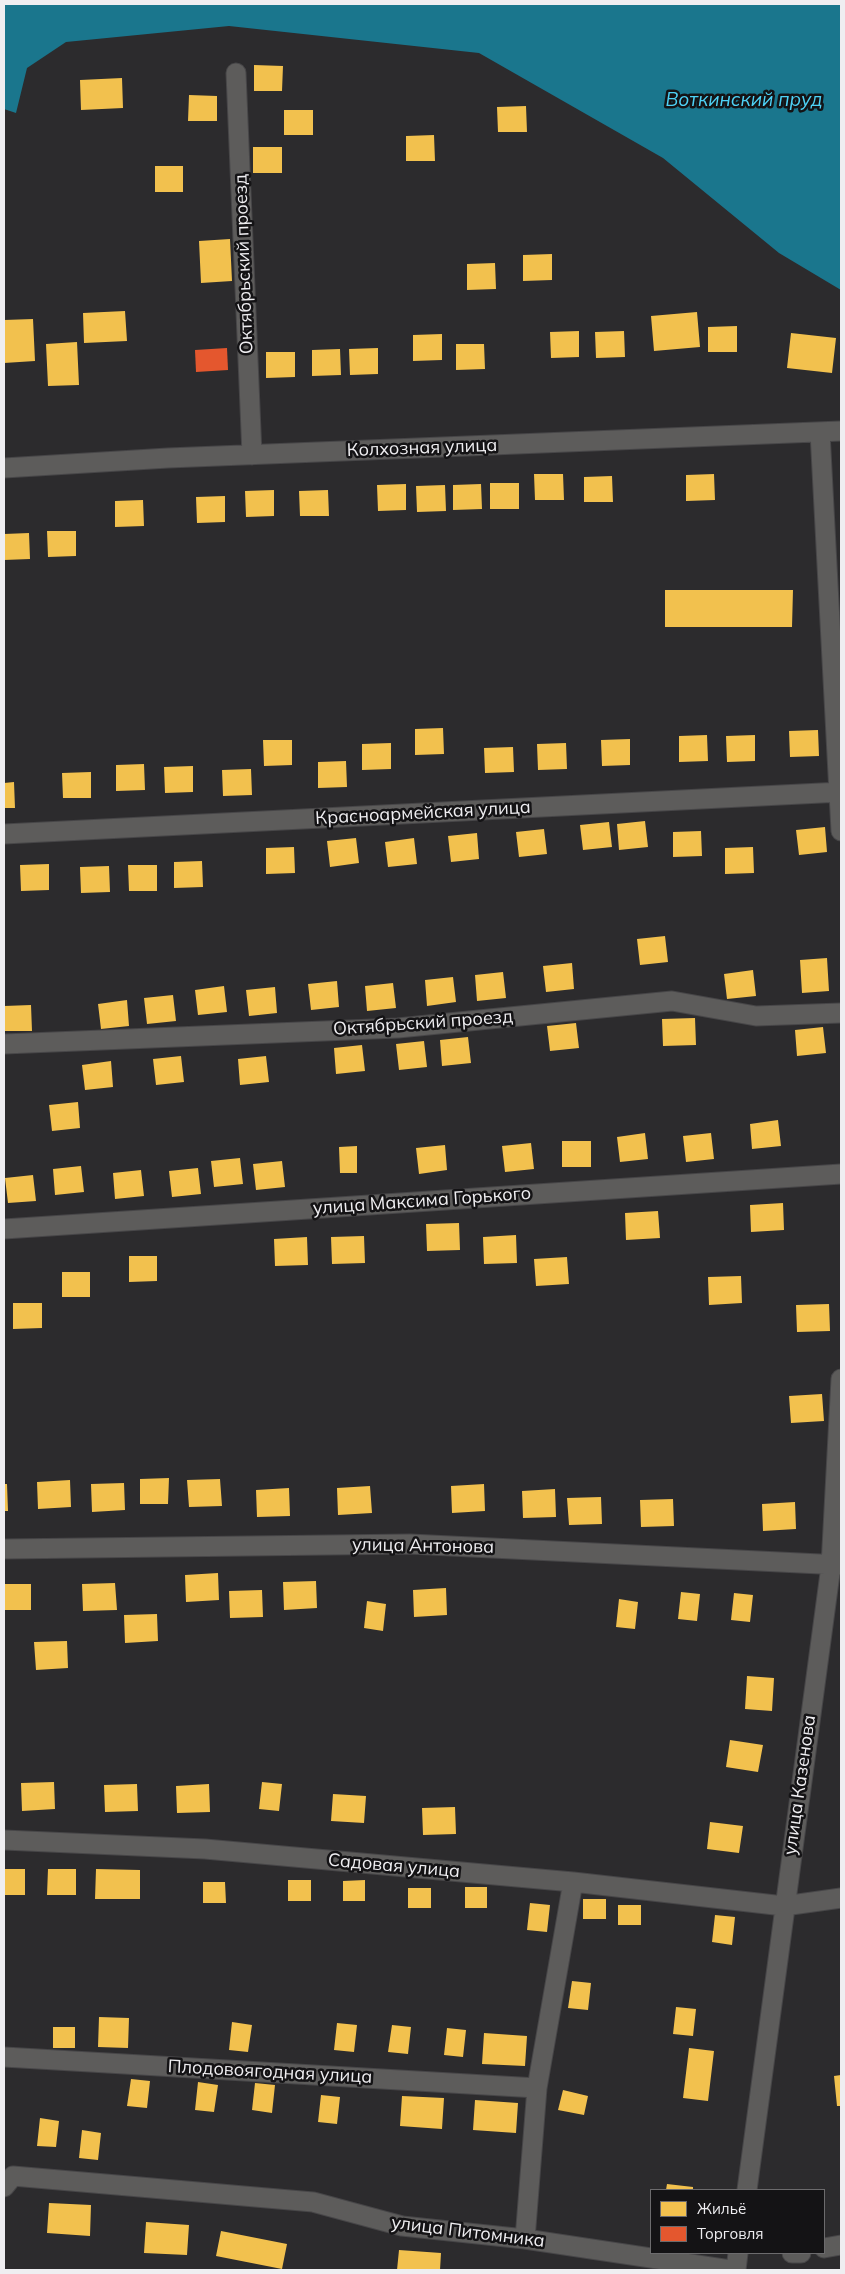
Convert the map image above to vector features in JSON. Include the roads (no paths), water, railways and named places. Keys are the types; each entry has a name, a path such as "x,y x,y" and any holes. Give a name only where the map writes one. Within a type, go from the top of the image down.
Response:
{"street":[{"name":"Октябрьский проезд","path":"236,73 252,455"},
{"name":"Колхозная улица","path":"4,468 252,455 841,431"},
{"path":"820,432 841,792 841,831"},
{"name":"Красноармейская улица","path":"4,834 841,792"},
{"name":"Октябрьский проезд","path":"4,1044 398,1028 672,1001 756,1016 841,1013"},
{"name":"улица Максима Горького","path":"4,1229 841,1174"},
{"name":"улица Казенова","path":"746,2189 784,1906 836,1565 841,1379"},
{"name":"улица Антонова","path":"4,1549 410,1544 836,1565"},
{"name":"Садовая улица","path":"4,1840 205,1849 573,1882 784,1906 841,1898"},
{"path":"525,2239 537,2088 573,1882"},
{"name":"Плодовоягодная улица","path":"4,2057 537,2088"},
{"name":"улица Питомника","path":"4,2187 13,2176 313,2202 402,2226 525,2239 730,2270"},
{"path":"825,2248 841,2245"},
{"path":"736,2270 738,2254"}],"water":[{"name":"Воткинский пруд","path":"4,4 841,4 841,290 779,253 663,158 479,53 229,26 66,42 27,68 16,113 4,109"}]}
